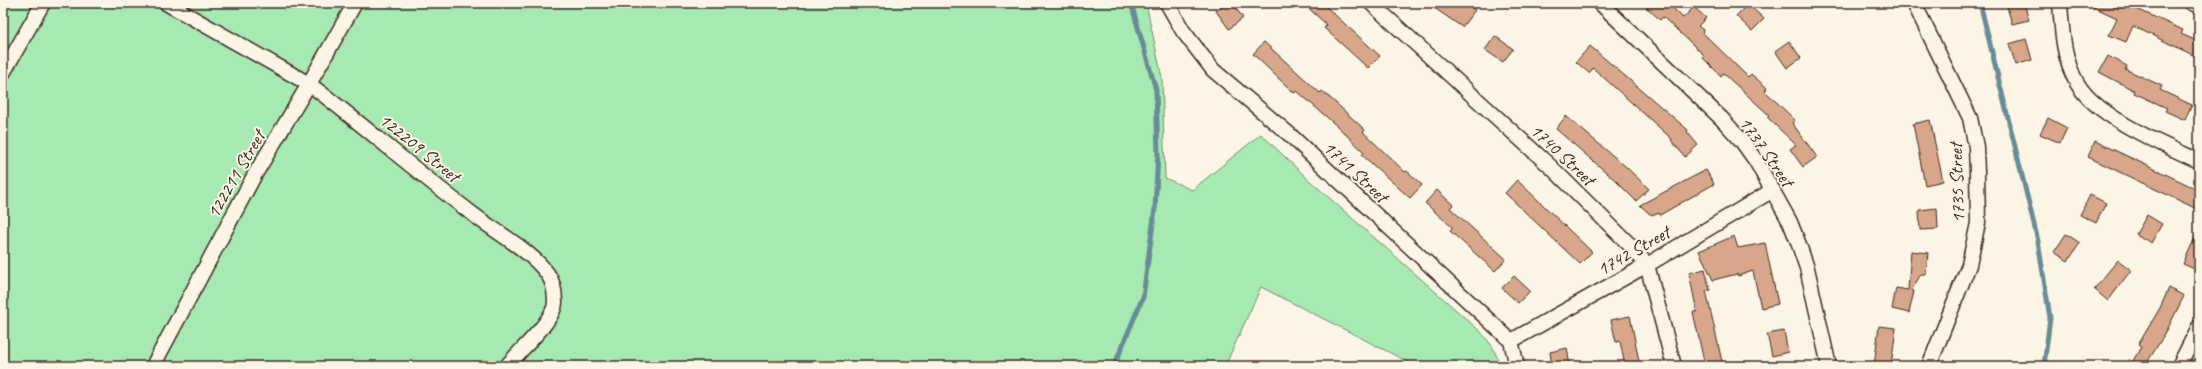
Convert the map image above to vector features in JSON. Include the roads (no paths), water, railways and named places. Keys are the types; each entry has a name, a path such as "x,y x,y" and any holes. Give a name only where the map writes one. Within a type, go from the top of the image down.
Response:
{"street":[{"path":"3,73 43,3"},
{"name":"122209 Street","path":"166,3 309,84 474,215 530,256 548,273 554,288 555,304 552,315 546,325 525,344 507,366"},
{"name":"122211 Street","path":"152,366 254,176 355,3"},
{"name":"1741 Street","path":"1167,3 1183,31 1213,70 1288,134 1511,341"},
{"name":"1740 Street","path":"1371,3 1551,167 1633,248 1647,265 1674,366"},
{"name":"1737 Street","path":"1601,3 1736,135 1756,161 1790,222 1807,268 1829,366"},
{"name":"1735 Street","path":"1914,3 1970,118 1976,147 1978,172 1978,223 1969,265 1929,366"},
{"path":"2060,3 2063,36 2068,63 2078,84 2087,95 2134,131 2199,161"},
{"path":"2192,3 2199,6"},
{"name":"1742 Street","path":"1511,341 1647,265 1773,190"},
{"path":"2179,366 2199,327"},
{"path":"1511,341 1517,366"}],"waterway":[{"path":"1114,366 1143,297 1155,209 1158,154 1156,90 1131,3"},
{"path":"1980,3 2038,241 2050,318 2044,366"}]}
